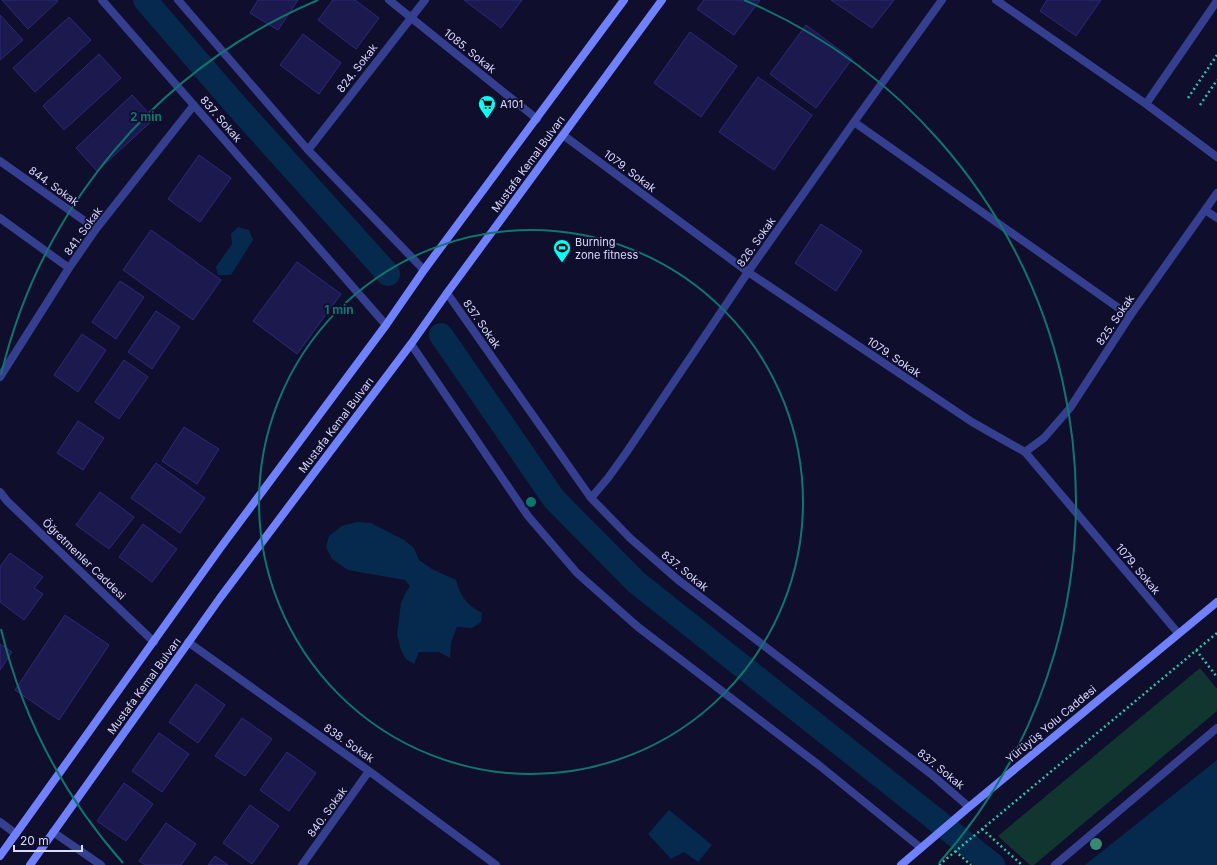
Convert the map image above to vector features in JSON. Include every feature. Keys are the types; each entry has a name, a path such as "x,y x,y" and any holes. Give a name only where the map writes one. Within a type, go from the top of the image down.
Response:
{"main road":[{"name":"Mustafa Kemal Bulvarı","path":"0,856 221,546 386,325 424,270 624,0"},
{"name":"Mustafa Kemal Bulvarı","path":"30,865 220,598 411,344 662,0"},
{"name":"Yürüyüş Yolu Caddesi","path":"901,865 1217,602"}],"street":[{"name":"837. Sokak","path":"102,0 386,325"},
{"path":"178,0 308,150 424,270"},
{"name":"1085. Sokak","path":"389,0 536,119"},
{"name":"824. Sokak","path":"308,150 425,0"},
{"name":"826. Sokak","path":"591,498 626,453 748,272 942,0"},
{"path":"996,0 1146,104 1217,157"},
{"path":"1146,104 1217,1"},
{"name":"841. Sokak","path":"0,377 69,268 96,229 194,105"},
{"path":"854,122 1130,316"},
{"name":"1079. Sokak","path":"563,135 748,272 972,422 1025,452 1178,633"},
{"name":"844. Sokak","path":"0,161 96,229"},
{"name":"825. Sokak","path":"1025,452 1044,438 1070,408 1130,316 1217,193"},
{"path":"1205,210 1217,218"},
{"path":"0,218 69,268"},
{"name":"837. Sokak","path":"447,293 591,498 630,538 677,580 931,774 969,807"},
{"path":"411,344 528,516 577,573 638,627 820,766 921,848"},
{"name":"Öğretmenler Caddesi","path":"0,492 154,642"},
{"name":"838. Sokak","path":"188,642 369,771 496,865"},
{"path":"1055,865 1217,728"},
{"name":"840. Sokak","path":"302,865 369,771"},
{"path":"0,822 16,834"},
{"path":"53,832 101,865"}],"path":[{"path":"1188,98 1217,55"},
{"path":"1200,105 1217,80"},
{"path":"939,865 1217,633"},
{"path":"1196,650 1217,677"},
{"path":"982,829 1022,865"},
{"path":"955,851 971,865"}],"green space":[{"path":"1200,668 1217,689 1217,711 1034,865 1030,865 998,836"}],"water":[{"path":"238,227 249,230 253,240 231,275 218,275 216,267 232,244 231,234"},
{"path":"357,522 371,523 404,540 414,548 419,560 432,569 456,580 465,600 482,613 481,622 472,628 457,627 451,642 450,658 439,652 419,652 414,664 406,659 401,650 397,635 401,603 410,586 405,580 348,570 332,559 326,547 329,536 342,526"},
{"path":"1217,760 1217,865 1085,865"},
{"path":"669,810 712,845 698,862 684,852 671,859 648,834"}],"building":[{"path":"2,0 57,0 58,1 28,29"},
{"path":"258,0 298,0 278,30 250,13"},
{"path":"333,0 355,0 379,18 356,49 318,20"},
{"path":"464,0 522,0 501,28"},
{"path":"704,0 760,0 734,35 697,9"},
{"path":"831,0 894,0 872,28"},
{"path":"1047,0 1101,0 1076,36 1040,11"},
{"path":"0,15 23,40 0,60"},
{"path":"69,17 91,40 35,92 13,68"},
{"path":"806,25 852,59 816,108 770,74"},
{"path":"690,32 737,66 701,117 654,83"},
{"path":"303,34 341,63 319,94 280,65"},
{"path":"99,54 121,78 64,130 43,106"},
{"path":"758,77 812,115 774,170 719,132"},
{"path":"132,95 154,119 97,171 76,148"},
{"path":"199,155 231,178 200,222 168,199"},
{"path":"821,224 862,251 836,291 795,263"},
{"path":"151,230 221,280 193,320 123,270"},
{"path":"297,262 341,294 297,354 253,321"},
{"path":"120,281 144,297 116,339 92,322"},
{"path":"156,311 180,327 152,369 128,352"},
{"path":"82,334 106,350 78,392 54,375"},
{"path":"124,360 148,377 119,419 95,402"},
{"path":"78,421 104,438 83,470 57,453"},
{"path":"184,427 219,449 197,484 162,461"},
{"path":"156,463 205,498 180,533 131,498"},
{"path":"100,492 134,517 109,549 76,525"},
{"path":"143,524 177,549 152,582 119,557"},
{"path":"10,553 43,577 34,588 43,594 24,620 0,602 0,567"},
{"path":"65,615 109,645 59,720 15,690"},
{"path":"0,644 12,652 0,670"},
{"path":"196,684 225,705 198,743 169,722"},
{"path":"242,718 272,739 245,776 215,756"},
{"path":"159,733 189,754 162,792 132,771"},
{"path":"287,752 316,773 289,811 260,790"},
{"path":"124,783 153,804 126,841 97,821"},
{"path":"250,805 279,826 252,864 223,843"},
{"path":"166,823 196,844 181,865 145,865 139,861"},
{"path":"215,856 228,865 208,865"}],"waterway":[{"path":"145,0 234,103 388,274"},
{"path":"441,335 554,499 636,582 993,865"}],"place":[{"name":"A101","path":"487,119"},
{"name":"Burning zone fitness","path":"562,263"}]}
